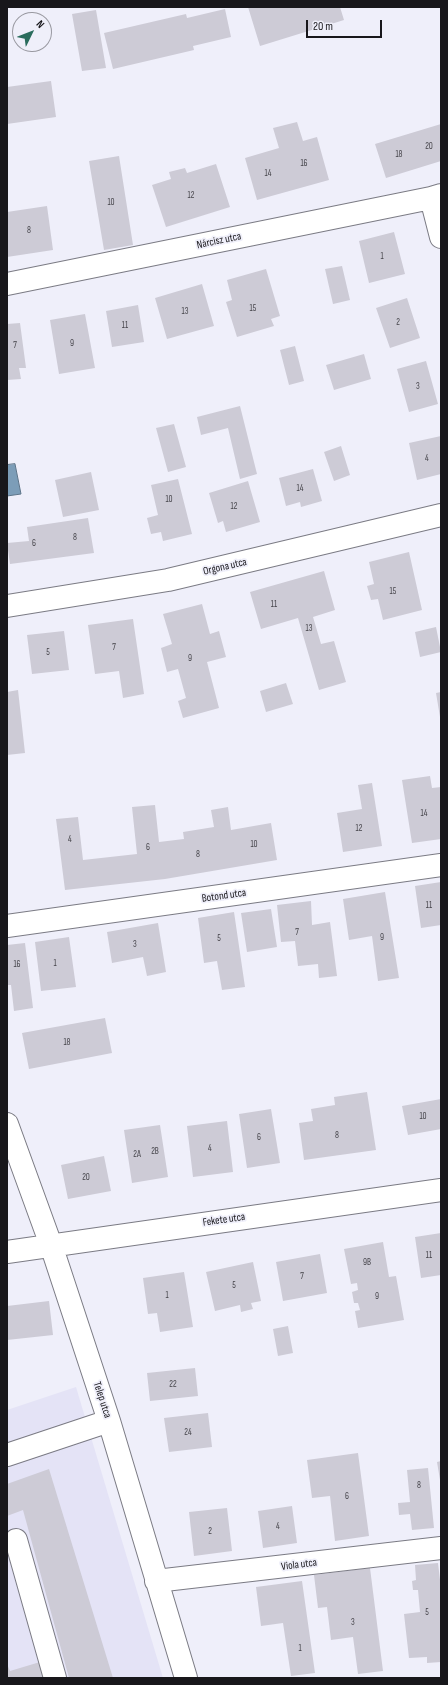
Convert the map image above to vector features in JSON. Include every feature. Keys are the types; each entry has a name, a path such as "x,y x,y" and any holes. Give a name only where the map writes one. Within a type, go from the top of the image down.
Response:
{"street":[{"path":"436,196 441,237"},
{"name":"Nárcisz utca","path":"7,284 436,196"},
{"name":"Orgona utca","path":"7,606 168,580 441,515"},
{"name":"Botond utca","path":"7,926 441,865"},
{"name":"Telep utca","path":"7,1124 51,1245 109,1421 186,1678"},
{"name":"Fekete utca","path":"7,1252 441,1190"},
{"path":"7,1455 109,1421"},
{"path":"16,1540 55,1678"},
{"name":"Viola utca","path":"156,1581 441,1548"}],"shaded area":[{"path":"76,1387 163,1678 7,1678 7,1410"}],"water":[{"path":"15,464 21,494 7,496 7,465"}],"building":[{"path":"248,7 340,7 344,20 260,46"},
{"path":"225,9 231,37 193,46 194,50 113,69 104,33 186,14 187,18"},
{"path":"96,10 106,68 82,71 72,14"},
{"path":"51,81 56,117 7,124 7,87"},
{"path":"297,122 303,141 317,137 329,180 257,200 245,158 279,148 273,128"},
{"path":"441,124 441,161 386,178 375,144"},
{"path":"119,156 133,245 104,250 89,161"},
{"path":"216,164 230,207 166,227 152,185 171,179 169,172 185,168 187,173"},
{"path":"47,206 53,250 7,257 7,212"},
{"path":"394,232 405,274 369,283 359,241"},
{"path":"342,266 350,300 333,304 325,269"},
{"path":"266,269 280,316 271,319 274,326 237,337 226,302 232,300 227,280"},
{"path":"202,284 214,326 167,339 155,298"},
{"path":"407,298 420,338 390,348 376,308"},
{"path":"138,305 144,342 112,347 106,311"},
{"path":"85,314 95,368 59,374 50,320"},
{"path":"20,323 26,368 19,368 21,379 7,380 7,324"},
{"path":"295,346 304,381 289,385 280,350"},
{"path":"364,354 371,379 334,390 326,365"},
{"path":"426,361 438,404 409,412 397,369"},
{"path":"240,406 257,474 240,479 228,428 201,435 197,417"},
{"path":"174,424 186,467 168,472 156,428"},
{"path":"441,436 441,474 417,480 409,443"},
{"path":"341,446 350,475 334,481 324,452"},
{"path":"313,469 322,501 301,507 300,502 286,506 279,478"},
{"path":"91,472 99,510 63,517 55,480"},
{"path":"178,479 192,534 163,541 161,532 151,534 147,518 158,515 151,485"},
{"path":"248,481 260,522 226,532 223,521 218,523 209,493"},
{"path":"88,518 94,553 10,564 7,543 29,541 27,527"},
{"path":"409,552 422,610 383,620 378,599 371,600 367,586 374,584 369,562"},
{"path":"324,571 335,610 313,617 321,644 334,641 346,682 319,690 298,618 261,629 250,592"},
{"path":"202,604 210,634 219,631 226,657 207,662 219,708 183,718 178,701 186,698 178,669 167,672 161,648 172,644 163,614"},
{"path":"133,619 144,694 123,698 119,671 95,674 88,625"},
{"path":"436,627 441,652 420,657 415,632"},
{"path":"64,631 69,670 32,674 27,635"},
{"path":"286,683 293,704 266,712 260,691"},
{"path":"18,690 25,753 7,755 7,692"},
{"path":"441,692 441,717 440,717 436,693"},
{"path":"430,776 432,788 441,787 441,839 412,843 402,780"},
{"path":"372,783 382,846 343,852 337,813 362,809 358,785"},
{"path":"155,805 159,842 184,839 183,832 214,827 211,810 228,807 231,830 271,823 277,860 165,879 65,890 56,819 78,817 83,860 137,854 132,807"},
{"path":"441,882 441,925 421,928 415,886"},
{"path":"385,892 399,978 378,981 372,936 349,940 343,899"},
{"path":"311,901 312,925 330,922 337,976 319,978 318,964 298,966 295,941 281,942 277,905"},
{"path":"271,909 277,947 247,952 241,913"},
{"path":"234,912 245,987 222,990 217,961 204,963 198,918"},
{"path":"158,923 166,972 147,976 143,957 112,963 107,932"},
{"path":"69,937 76,987 41,991 35,942"},
{"path":"25,943 33,1008 14,1011 11,985 7,985 7,945"},
{"path":"105,1018 112,1053 29,1069 22,1033"},
{"path":"367,1092 376,1150 304,1160 299,1123 313,1121 311,1109 335,1105 334,1097"},
{"path":"441,1099 441,1129 408,1135 402,1106"},
{"path":"271,1109 280,1163 247,1168 239,1114"},
{"path":"227,1121 233,1172 193,1177 187,1126"},
{"path":"160,1125 168,1177 132,1183 124,1130"},
{"path":"104,1156 111,1191 68,1199 61,1165"},
{"path":"441,1233 441,1275 421,1278 415,1237"},
{"path":"383,1242 389,1277 396,1276 404,1320 358,1328 355,1311 360,1310 358,1303 354,1303 352,1292 358,1290 357,1283 351,1284 344,1249"},
{"path":"320,1254 327,1293 283,1301 276,1262"},
{"path":"253,1262 261,1301 251,1303 253,1309 241,1312 240,1305 215,1311 206,1272"},
{"path":"184,1272 193,1327 160,1332 157,1313 148,1314 143,1278"},
{"path":"49,1301 53,1335 7,1340 7,1306"},
{"path":"288,1326 293,1353 278,1356 273,1329"},
{"path":"195,1368 198,1396 150,1401 147,1373"},
{"path":"208,1413 212,1447 169,1452 164,1418"},
{"path":"358,1453 369,1536 335,1541 330,1496 312,1498 307,1460"},
{"path":"441,1461 441,1480 440,1480 437,1462"},
{"path":"428,1468 434,1528 412,1530 410,1514 399,1515 398,1503 410,1502 407,1470"},
{"path":"49,1469 113,1678 69,1678 23,1510 7,1516 7,1484"},
{"path":"292,1506 297,1543 263,1548 258,1511"},
{"path":"227,1508 232,1551 194,1556 189,1512"},
{"path":"438,1563 441,1588 441,1662 427,1663 427,1657 409,1658 404,1614 420,1612 418,1590 413,1590 412,1581 416,1580 415,1565"},
{"path":"370,1568 383,1671 358,1674 353,1637 331,1640 327,1607 318,1608 314,1575"},
{"path":"302,1581 315,1673 291,1676 283,1623 261,1626 256,1587"},
{"path":"40,1662 45,1678 7,1678 7,1664 10,1671"}]}
